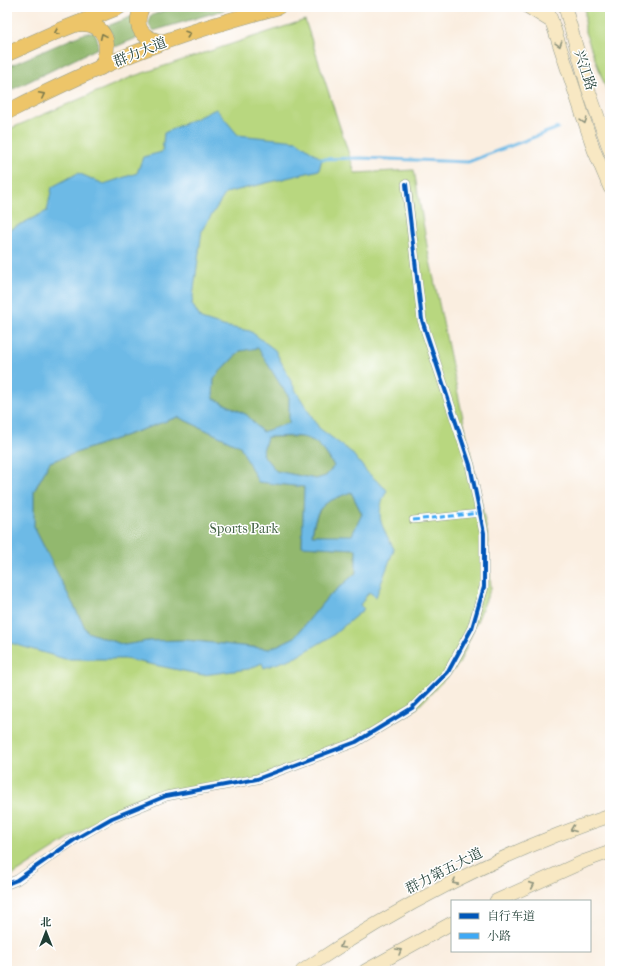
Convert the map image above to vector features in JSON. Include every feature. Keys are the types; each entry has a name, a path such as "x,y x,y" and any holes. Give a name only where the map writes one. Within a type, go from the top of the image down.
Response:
{"main road":[{"path":"7,54 74,24 119,7"},
{"path":"142,7 139,18 144,36 148,39 163,42"},
{"name":"群力大道","path":"7,112 100,68 163,42 278,7"},
{"path":"528,7 552,22"},
{"name":"兴江路","path":"547,7 594,150 610,188"},
{"name":"兴江路","path":"569,11 588,88 609,148"},
{"path":"74,24 93,25 102,32 105,38 106,55 100,68"},
{"name":"群力第五大道","path":"302,971 391,916 473,873 572,829 610,816"},
{"path":"498,900 585,861 610,852"},
{"path":"365,971 451,924"}],"street":[{"path":"7,884 17,880 77,838 112,818 166,796 257,778 356,742 412,708 448,672 472,628 484,587 484,532 470,465 422,320 406,184"},
{"path":"413,520 480,513"}],"green space":[{"path":"174,7 234,7 153,31 149,25 150,16"},
{"path":"585,7 610,7 610,99 585,32"},
{"path":"133,16 139,37 115,47 112,45 112,34 107,26"},
{"name":"Sports Park","path":"305,20 355,173 414,170 428,251 487,532 491,588 459,664 416,709 339,748 249,784 161,793 103,817 7,879 7,130 134,76"},
{"path":"94,32 97,38 98,48 7,92 7,67 85,33"},
{"path":"258,347 289,397 289,423 262,432 247,415 213,398 214,378 240,351"},
{"path":"178,417 240,446 259,482 304,487 302,546 356,549 356,573 326,599 295,637 270,649 185,640 148,641 124,645 87,632 34,527 34,491 50,462"},
{"path":"267,437 307,437 322,447 334,466 326,476 316,479 276,471 262,454"},
{"path":"351,492 362,514 352,536 312,535 317,516 323,506 334,499"}],"water":[{"path":"216,109 238,135 297,141 322,159 319,170 226,193 202,230 192,304 201,319 223,326 250,331 275,350 296,391 319,428 351,452 367,472 387,490 383,499 380,514 383,526 394,549 376,597 369,592 360,605 364,609 332,636 296,657 264,668 262,663 249,669 203,675 125,659 65,659 7,642 7,231 47,211 52,187 78,173 104,184 137,173 143,157 162,152 164,133","holes":["258,348 289,397 289,423 262,432 247,415 213,398 214,378 240,351","178,417 240,446 258,482 304,487 302,546 356,549 356,573 326,599 295,637 270,649 185,640 148,641 124,645 87,632 34,527 34,491 50,462","290,436 307,438 321,447 334,466 326,476 316,479 276,471 262,454 267,437","351,492 362,514 352,535 312,535 319,511 323,506 334,499"]}],"waterway":[{"path":"318,159 361,158 468,162 558,128"}],"marked path":[{"path":"413,520 480,513"}],"cycle path":[{"path":"7,884 17,880 77,838 112,818 166,796 257,779 356,742 412,708 448,672 472,628 484,587 484,533 470,465 422,320 406,184"}]}
